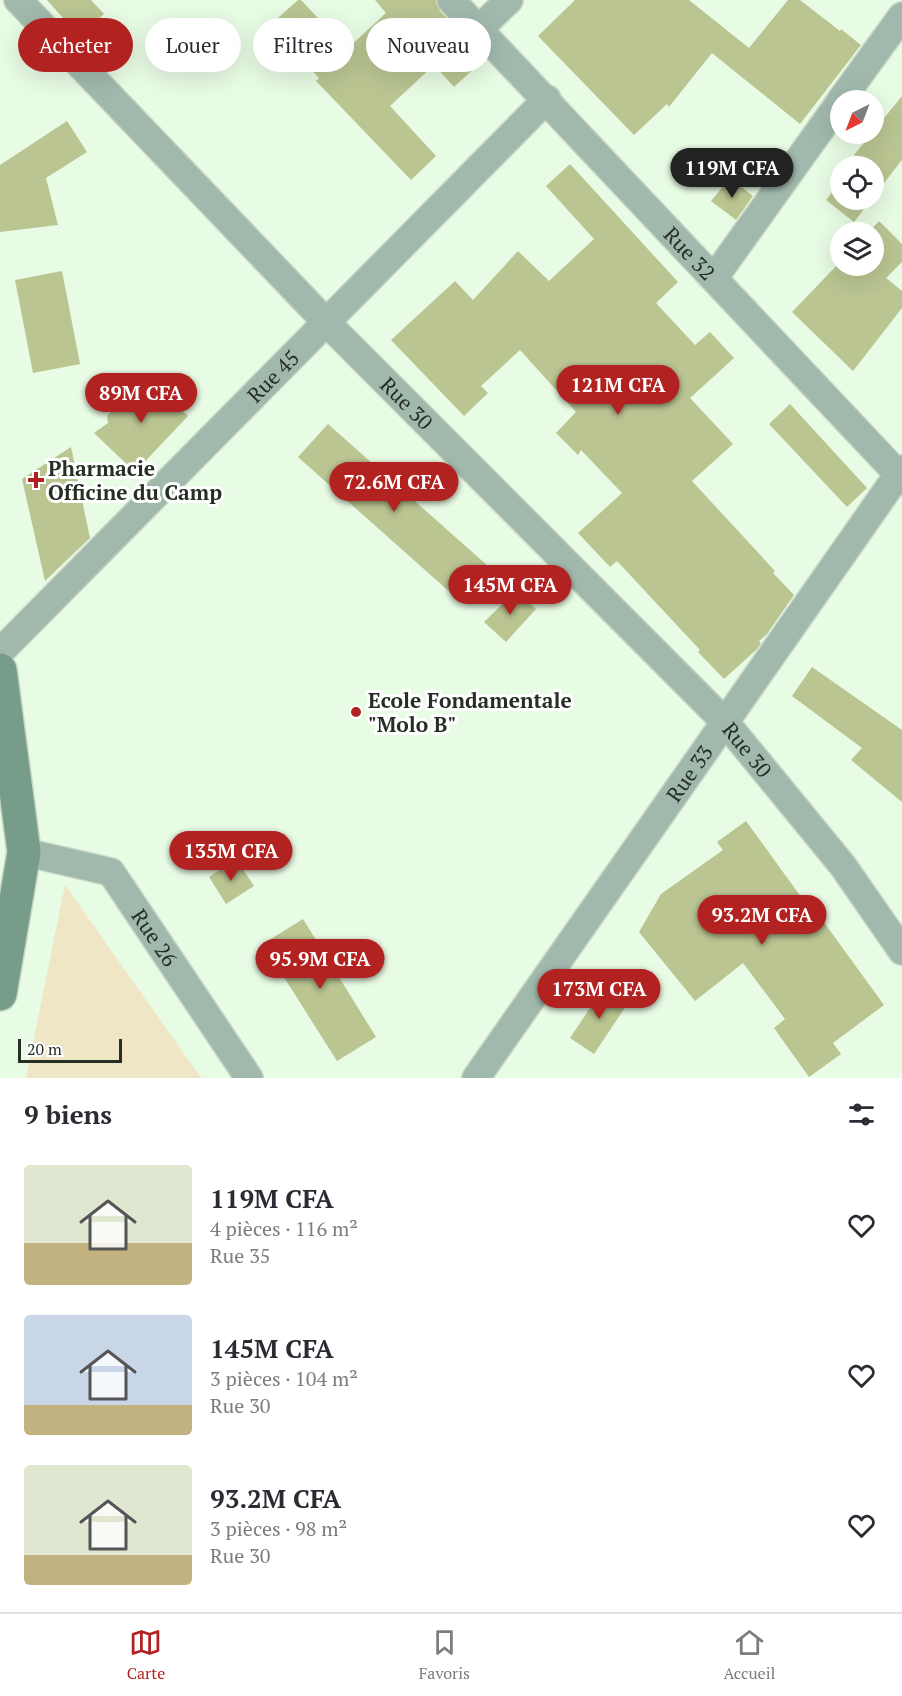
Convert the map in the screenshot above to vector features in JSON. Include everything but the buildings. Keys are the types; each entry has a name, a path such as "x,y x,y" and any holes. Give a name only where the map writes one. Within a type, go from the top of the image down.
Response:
{"main road":[{"path":"0,670 24,852 0,994"}],"street":[{"name":"Rue 30","path":"18,0 326,322 725,722 843,866 902,951"},
{"name":"Rue 32","path":"451,0 468,18"},
{"path":"490,18 509,0"},
{"path":"849,90 902,16"},
{"name":"Rue 32","path":"491,41 901,475"},
{"name":"Rue 45","path":"0,652 547,99"},
{"path":"714,278 830,116"},
{"name":"Rue 33","path":"476,1078 901,475"},
{"name":"Rue 26","path":"24,852 111,872 249,1078"}],"shaded area":[{"path":"65,885 201,1078 26,1078"}],"place":[{"name":"Pharmacie Officine du Camp","path":"36,480"},
{"name":"Ecole Fondamentale \"Molo B\"","path":"356,712"}]}
